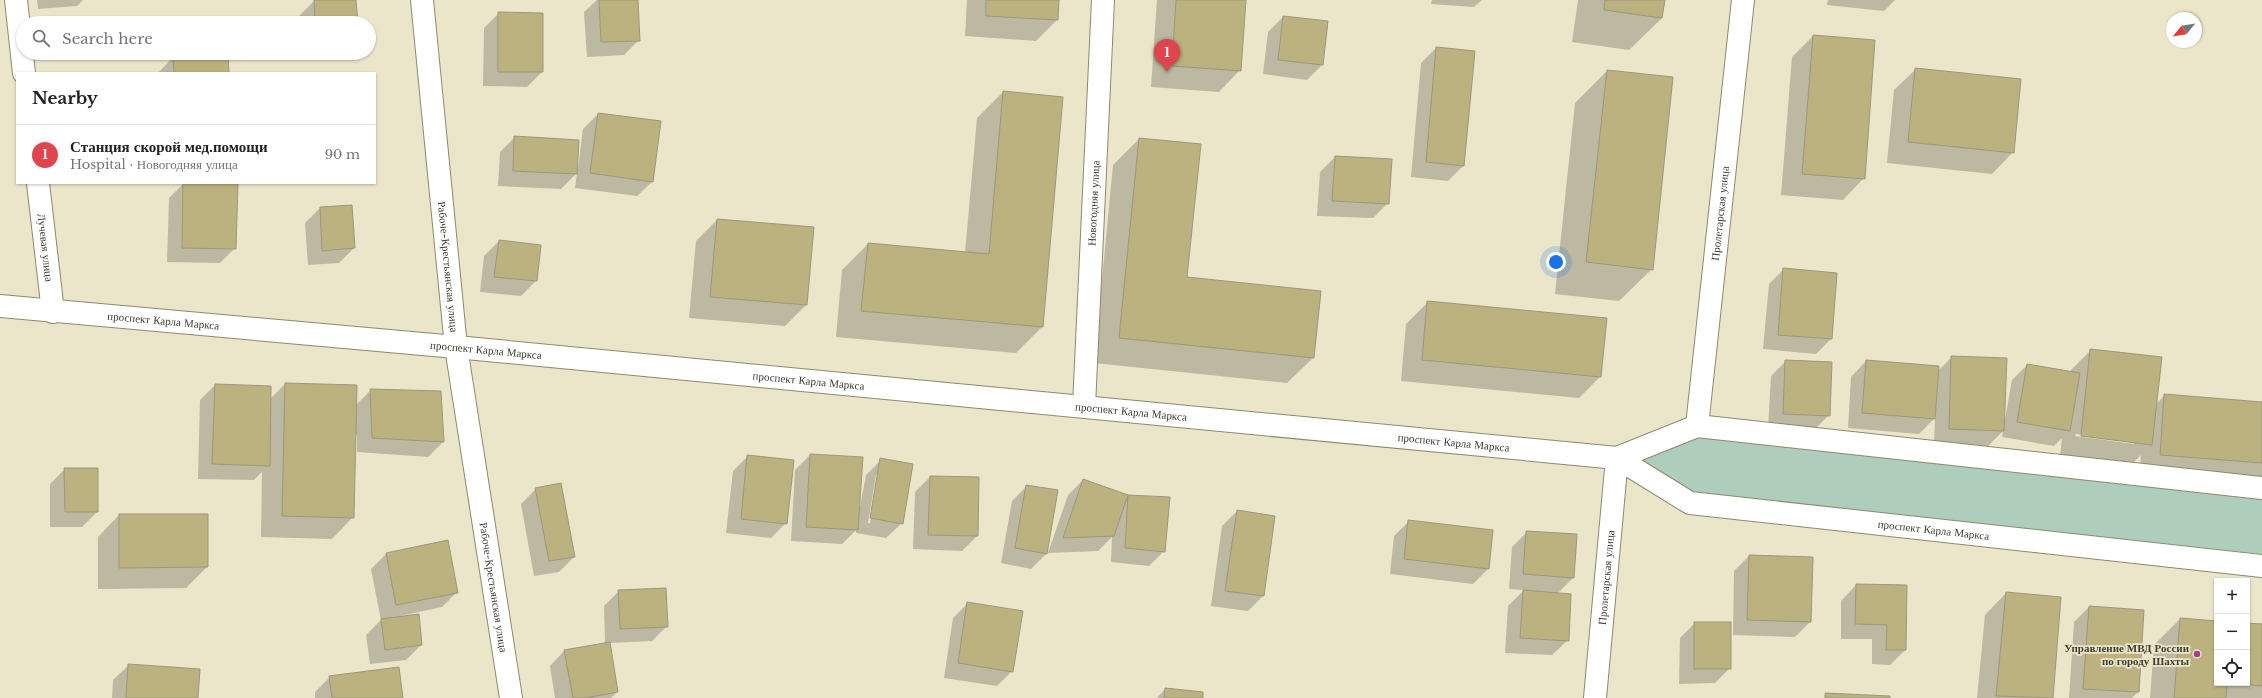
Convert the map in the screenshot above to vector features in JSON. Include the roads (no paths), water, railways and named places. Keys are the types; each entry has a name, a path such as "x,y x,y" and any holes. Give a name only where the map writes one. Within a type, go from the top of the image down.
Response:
{"main road":[{"path":"16,0 18,16"},
{"name":"Рабоче-Крестьянская улица","path":"422,0 456,347 510,698"},
{"name":"Новогодняя улица","path":"1084,406 1103,0"},
{"name":"Пролетарская улица","path":"1697,426 1743,0"},
{"path":"23,60 24,72"},
{"name":"Лучевая улица","path":"38,184 53,312"},
{"name":"проспект Карла Маркса","path":"0,306 1084,406 1617,458 1690,503 2262,566"},
{"name":"проспект Карла Маркса","path":"1617,458 1697,426 2262,488"},
{"name":"Пролетарская улица","path":"1595,698 1617,458"}],"place":[{"name":"Станция скорой мед.помощи","path":"1167,72"},
{"name":"Управление МВД России по городу Шахты","path":"2197,654"}]}
